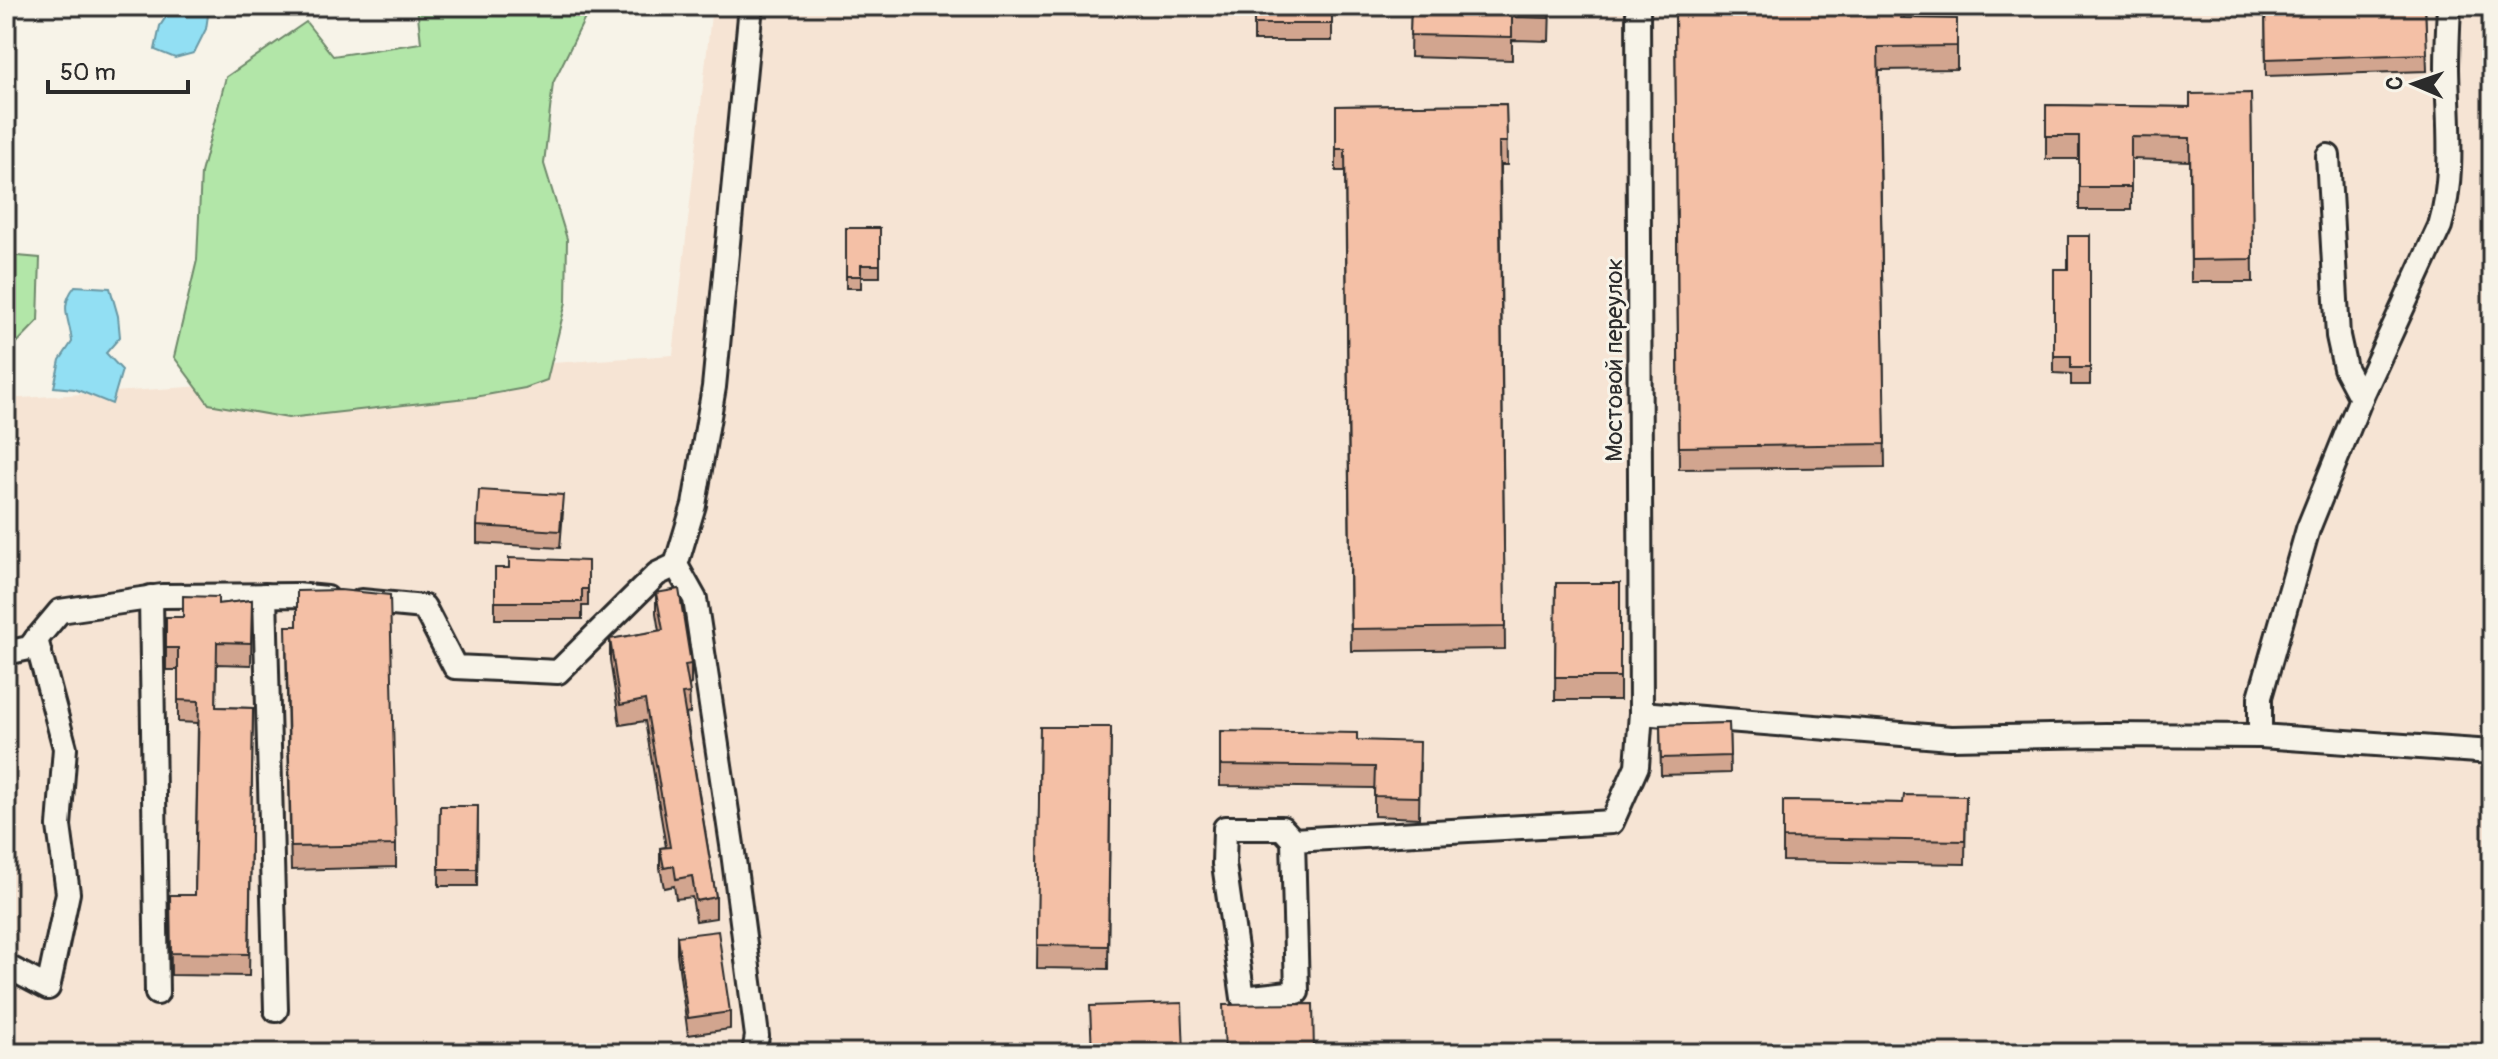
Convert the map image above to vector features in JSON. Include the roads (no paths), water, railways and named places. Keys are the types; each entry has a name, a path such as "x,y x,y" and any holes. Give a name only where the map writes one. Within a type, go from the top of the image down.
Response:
{"street":[{"path":"751,6 714,387 694,505 676,565 695,599 757,1036 754,1053"},
{"name":"Мостовой переулок","path":"1293,840 1612,822 1637,766 1641,713 1638,6"},
{"path":"2260,736 2260,697 2308,529 2361,398 2440,226 2448,199 2449,6"},
{"path":"2328,156 2338,336 2345,368 2361,398"},
{"path":"6,653 29,648 60,611 151,597 296,595 424,607 455,667 558,672 657,574 676,565"},
{"path":"265,595 276,1010"},
{"path":"151,597 157,993"},
{"path":"6,966 48,988 68,893 59,826 65,748 36,639"},
{"path":"1641,713 1951,738 2260,736 2492,752"},
{"path":"1225,828 1282,828 1293,840 1297,992 1243,998 1224,864 1225,828"}],"water":[{"path":"173,6 240,6 208,15 206,29 194,53 175,58 155,50 160,26"},
{"path":"75,286 110,288 120,337 106,353 122,370 112,404 75,389 54,387 60,360 72,342 66,307"}]}
